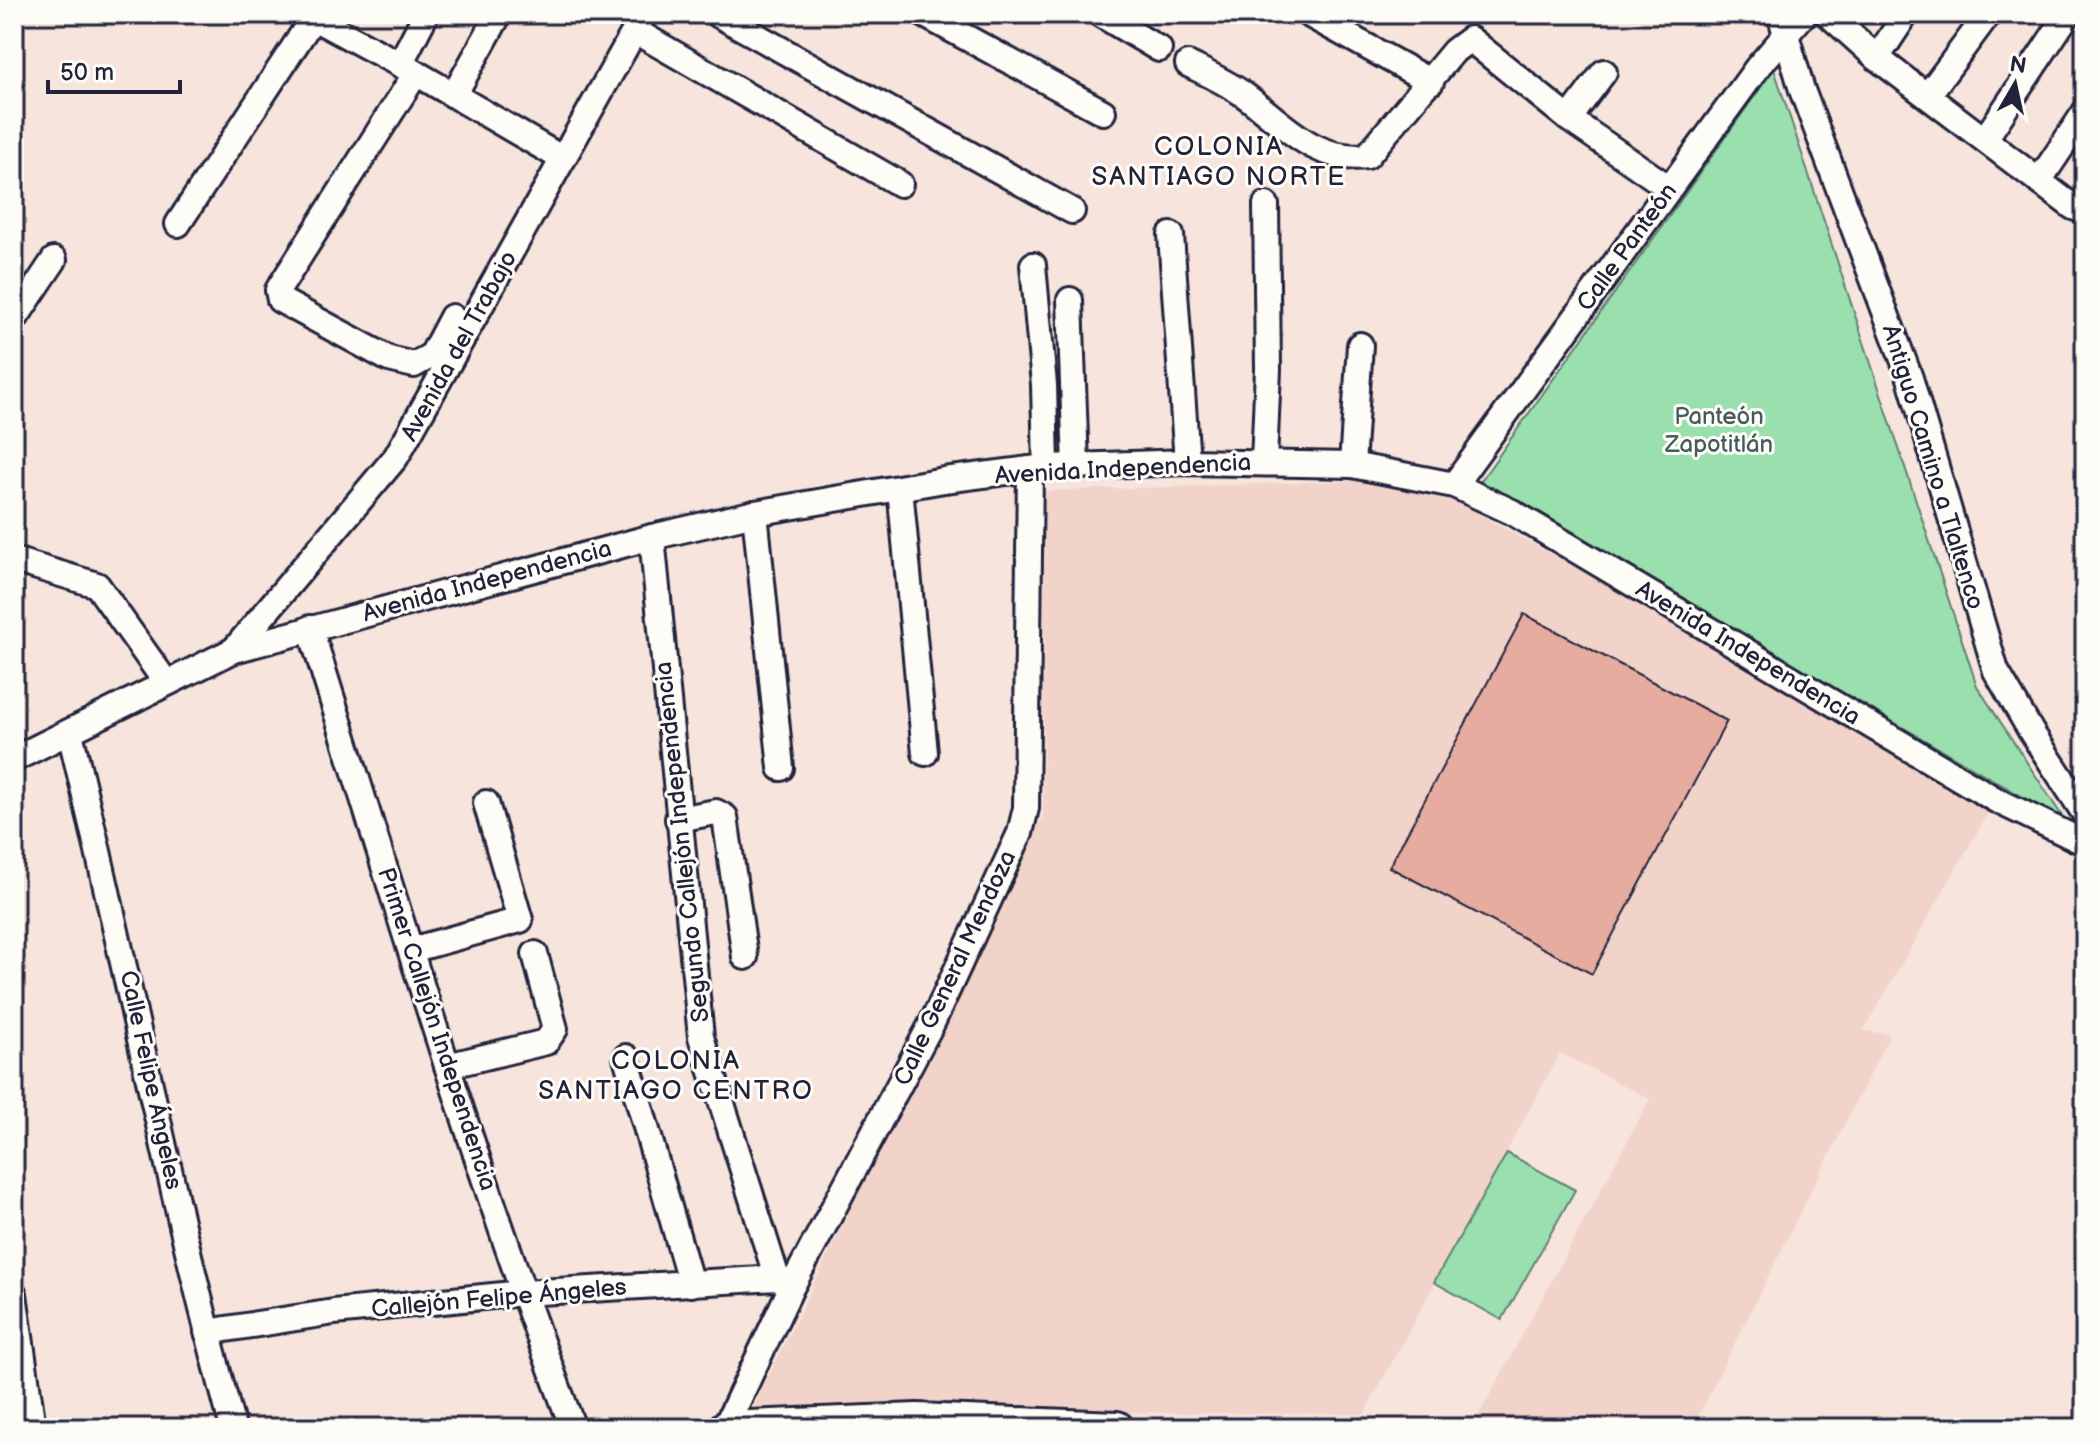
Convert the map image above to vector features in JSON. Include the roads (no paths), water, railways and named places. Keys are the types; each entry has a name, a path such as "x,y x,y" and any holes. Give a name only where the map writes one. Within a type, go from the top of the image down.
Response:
{"main road":[{"path":"725,1428 917,1420 1117,1428"}],"street":[{"path":"426,14 408,68 278,290 280,300 389,359 414,365 432,355 452,317"},
{"path":"454,95 499,14"},
{"path":"717,14 1072,211"},
{"path":"923,14 1103,112"},
{"path":"1100,14 1159,49"},
{"path":"1308,14 1431,82"},
{"name":"Calle Panteón","path":"1454,485 1669,188 1783,23 1804,14"},
{"path":"1828,14 1877,58 2073,207 2085,211"},
{"path":"1877,58 1906,14"},
{"path":"1928,95 1988,14"},
{"path":"1985,139 2068,14"},
{"path":"178,224 309,16 345,23 408,68 563,159"},
{"path":"639,23 900,184"},
{"name":"Avenida del Trabajo","path":"234,650 396,457 639,23"},
{"name":"Antiguo Camino a Tlaltenco","path":"1783,23 1807,105 1910,378 1996,671 2085,814"},
{"path":"1188,64 1242,93 1282,128 1310,145 1351,158 1367,156 1454,51 1470,39 1569,119 1669,188"},
{"path":"1569,119 1604,72"},
{"path":"2039,181 2085,112"},
{"path":"1264,462 1268,369 1266,205"},
{"path":"1171,235 1187,462"},
{"path":"14,320 54,260"},
{"name":"Calle General Mendoza","path":"725,1428 784,1282 933,1021 1020,833 1026,808 1026,572 1038,468 1033,265"},
{"path":"1070,300 1076,466"},
{"path":"1352,465 1360,345"},
{"name":"Avenida Independencia","path":"14,759 70,733 165,681 234,650 652,537 755,513 1038,468 1187,462 1352,465 1454,485 1512,512 1996,800 2085,843"},
{"path":"900,488 925,753"},
{"path":"755,513 781,768"},
{"name":"Segundo Callejón Independencia","path":"652,537 701,1037 784,1282"},
{"path":"14,560 97,585 165,681"},
{"name":"Primer Callejón Independencia","path":"310,628 447,1066 522,1293 573,1428"},
{"name":"Calle Felipe Ángeles","path":"70,733 112,903 207,1332 233,1428"},
{"path":"411,950 520,920 486,803"},
{"path":"678,819 716,812 725,817 745,957"},
{"path":"447,1066 546,1042 552,1036 555,1029 535,954"},
{"path":"626,1057 691,1284"},
{"name":"Callejón Felipe Ángeles","path":"207,1332 334,1312 522,1293 784,1282"},
{"path":"14,1294 33,1428"}],"district":[{"name":"COLONIA SANTIAGO NORTE","path":"1219,162"},
{"name":"COLONIA SANTIAGO CENTRO","path":"676,1076"}],"park label":[{"name":"Panteón Zapotitlán","path":"1719,430"}]}
